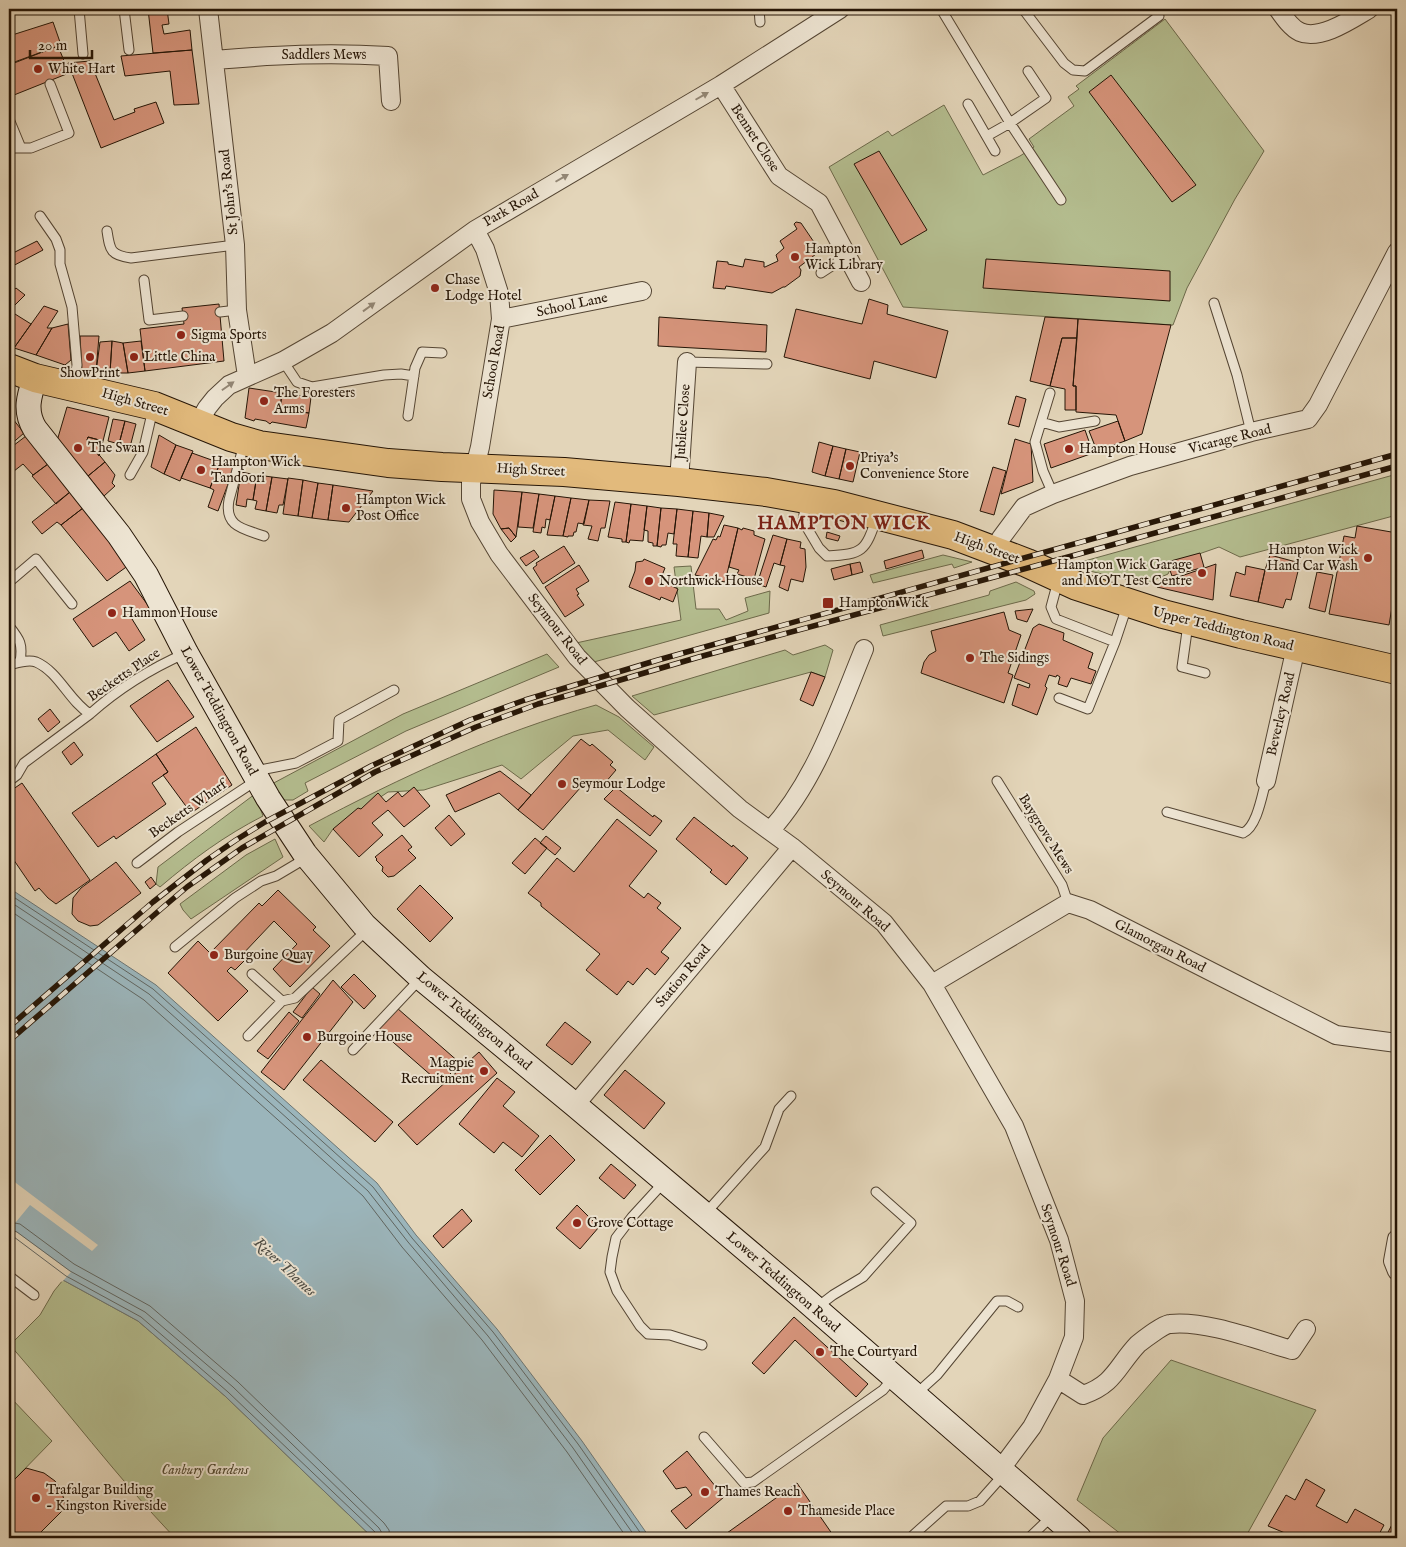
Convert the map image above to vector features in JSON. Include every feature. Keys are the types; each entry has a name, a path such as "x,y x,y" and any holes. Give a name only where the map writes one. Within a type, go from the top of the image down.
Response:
{"main road":[{"name":"High Street","path":"9,368 35,378 154,406 198,424 259,445 352,459 433,466 564,472 679,482 766,492 806,499 953,535 995,550 1055,577"},
{"name":"Upper Teddington Road","path":"1055,577 1128,603 1188,621 1397,670"}],"street":[{"name":"St John's Road","path":"208,9 235,245 228,311 247,376"},
{"name":"Park Road","path":"198,424 207,408 222,390 247,376 283,361 347,323 475,230 721,85 840,9"},
{"path":"1278,9 1283,17 1300,32 1318,34 1346,22 1369,9"},
{"name":"Saddlers Mews","path":"214,60 286,54 336,53 388,56 391,101"},
{"name":"Bennet Close","path":"721,85 779,176 819,203 861,282"},
{"name":"School Road","path":"473,468 480,447 501,319 499,293 485,249 475,230"},
{"name":"Vicarage Road","path":"995,550 1001,538 1024,507 1053,494 1130,466 1251,432 1308,419 1318,405 1397,252"},
{"name":"School Lane","path":"501,319 538,313 642,290"},
{"name":"Jubilee Close","path":"679,482 687,362"},
{"name":"Lower Teddington Road","path":"35,378 28,402 31,424 118,535 146,575 186,653 255,776 308,857 368,929 421,978 574,1104 815,1308 1079,1538"},
{"name":"Seymour Road","path":"473,468 471,499 480,522 500,554 577,657 627,708 740,809 792,847 884,923 932,984 1014,1126 1059,1240 1075,1301 1074,1337 1058,1380 1032,1427 1002,1472"},
{"name":"Beverley Road","path":"1266,781 1296,647"},
{"path":"770,831 786,813 807,782 864,649"},
{"name":"Station Road","path":"574,1104 792,847"},
{"path":"932,984 1068,904"},
{"name":"Glamorgan Road","path":"1068,904 1090,910 1336,1036 1397,1043"},
{"path":"1397,1239 1393,1261 1397,1271"},
{"path":"1058,1380 1083,1395 1097,1390 1114,1375 1139,1344 1168,1324 1201,1325 1292,1350 1306,1329"}],"lane":[{"path":"78,9 83,54"},
{"path":"124,9 129,50"},
{"path":"759,9 760,22"},
{"path":"941,9 1010,123 1061,200"},
{"path":"1023,9 1064,63 1073,70 1085,71 1159,16"},
{"path":"987,136 1010,123 1046,98 1028,71"},
{"path":"9,148 31,148 68,133 50,84"},
{"path":"968,104 995,150"},
{"path":"9,119 22,148"},
{"path":"40,216 56,239 60,250 60,264 72,307 77,365 73,387"},
{"path":"107,231 110,249 118,256 131,258 235,245"},
{"path":"821,274 847,256"},
{"path":"144,280 149,320 183,316"},
{"path":"1214,303 1237,375 1251,432"},
{"path":"408,416 415,368 422,352 442,353"},
{"path":"283,361 297,382 312,387 384,375 414,376"},
{"path":"687,362 767,364"},
{"path":"1050,392 1035,442 1043,472 1053,494"},
{"path":"130,475 143,452 154,406"},
{"path":"1042,422 1059,427 1095,421"},
{"path":"245,441 229,500 228,517 238,526 264,536"},
{"path":"806,499 803,521 819,548 827,556 853,554 861,550 869,539 877,515"},
{"path":"9,582 36,559 72,604"},
{"path":"1055,577 1051,607 1056,619 1116,642"},
{"path":"1059,698 1088,708 1116,642 1128,603"},
{"path":"1188,621 1182,667 1205,673"},
{"path":"9,626 20,639 22,651 20,662"},
{"name":"Becketts Place","path":"9,665 20,662 35,662 52,673 72,698 90,714 149,671 186,653"},
{"path":"255,776 296,763 338,741 339,720 394,690"},
{"path":"9,781 17,775 24,763 90,714"},
{"name":"Becketts Wharf","path":"137,863 255,776"},
{"name":"Baygrove Mews","path":"997,781 1062,885 1068,904"},
{"path":"1166,812 1243,833 1248,831 1257,815 1266,781"},
{"path":"175,947 208,918 235,898 261,881 284,872 308,857"},
{"path":"248,1036 282,1001 295,998 368,929"},
{"path":"252,974 282,1001"},
{"path":"353,1050 421,978"},
{"path":"705,1215 766,1147 779,1109 791,1096"},
{"path":"665,1181 632,1217 616,1238 610,1272 617,1291 640,1326 648,1334 670,1335 702,1344"},
{"path":"815,1308 833,1295 864,1278 911,1222 876,1192"},
{"path":"9,1276 34,1296"},
{"path":"915,1395 937,1374 997,1301 1007,1301 1018,1307"},
{"path":"704,1437 744,1483 753,1482 883,1390 894,1377"},
{"path":"910,1538 946,1506 968,1506 980,1502 1002,1472"},
{"path":"1028,1538 1052,1515"}],"green space":[{"path":"1165,19 1264,151 1235,199 1187,288 1173,325 903,307 829,167 888,131 892,136 944,105 983,175 1034,147 1029,139 1074,106 1068,97 1079,89 1076,86"},
{"path":"1397,474 1397,515 1240,557 1219,547 1173,563 1168,574 1145,584 1081,569 1081,562"},
{"path":"943,555 972,562 954,568 952,564 873,583 870,575"},
{"path":"691,566 696,609 719,609 726,620 748,611 745,598 770,591 769,613 594,662 576,643 681,620 674,567"},
{"path":"1016,582 1034,591 1035,594 1026,600 883,636 880,625 989,595 990,591"},
{"path":"825,645 833,650 825,677 811,672 654,715 632,696 785,650 793,655"},
{"path":"547,654 559,667 406,731 305,783 308,791 293,800 284,800 270,785 403,714"},
{"path":"596,705 619,717 654,747 645,760 608,730 573,736 521,779 502,765 424,790 388,792 333,829 324,842 309,826 379,790 450,758 522,729"},
{"path":"255,794 263,816 209,849 160,887 156,884 158,867"},
{"path":"275,839 283,857 191,919 183,910 180,904 246,855"},
{"name":"Canbury Gardens","path":"63,1280 138,1321 225,1396 373,1538 175,1538 10,1345 40,1315"},
{"path":"1171,1360 1316,1410 1245,1538 1126,1538 1077,1500 1103,1438"},
{"path":"9,1396 52,1441 9,1485"}],"water":[{"name":"River Thames","path":"9,888 156,985 377,1183 416,1235 497,1329 582,1441 650,1538 373,1538 225,1396 138,1321 63,1280 9,1239"}],"pier":[{"path":"12,1180 98,1245 92,1251 30,1205 11,1228 71,1272 62,1282 9,1242 9,1181"}],"building":[{"path":"148,9 167,9 169,24 162,25 164,34 190,30 192,50 153,53"},
{"path":"53,22 61,45 9,64 9,36"},
{"name":"White Hart","path":"58,46 69,73 9,97 9,65"},
{"path":"192,50 199,104 174,105 170,71 125,76 121,56"},
{"path":"90,61 114,120 135,112 134,109 156,102 164,123 101,148 68,63"},
{"path":"1111,75 1196,185 1172,202 1089,92"},
{"path":"879,151 927,230 901,245 854,164"},
{"name":"Hampton Wick Library","path":"796,222 801,223 820,251 799,267 801,270 800,276 785,287 772,293 726,286 725,289 713,288 717,261 743,267 745,259 764,262 765,267 778,261 776,255 784,248 780,241 797,229 794,224"},
{"path":"37,241 43,250 9,268 9,255"},
{"path":"986,259 1170,271 1170,301 983,288"},
{"path":"16,288 25,295 10,310 15,314 9,321 9,294"},
{"path":"869,299 888,305 887,314 948,331 936,378 874,361 870,379 784,357 796,309 862,324"},
{"name":"Sigma Sports","path":"219,304 224,361 145,371 140,329 184,324 182,308"},
{"path":"44,306 58,311 47,328 52,328 36,355 14,348"},
{"path":"15,314 31,324 14,348 9,345 9,321"},
{"path":"659,317 767,325 766,352 658,346"},
{"path":"1045,317 1078,319 1077,338 1062,338 1050,386 1030,381"},
{"path":"1078,319 1171,325 1142,434 1125,441 1116,415 1076,412 1076,386 1073,386"},
{"path":"68,324 71,360 65,365 36,355 52,328"},
{"name":"ShowPrint","path":"80,336 99,336 96,372 82,372"},
{"path":"1062,338 1077,338 1073,386 1076,386 1076,410 1065,410 1065,389 1050,386"},
{"path":"112,341 123,343 128,373 110,373"},
{"path":"112,341 110,373 96,372 100,342"},
{"name":"Little China","path":"141,341 145,371 128,373 123,343"},
{"name":"The Foresters Arms","path":"249,388 282,393 280,409 309,413 306,428 272,422 270,424 266,421 255,419 254,421 245,418"},
{"path":"282,393 311,397 309,413 280,409"},
{"path":"1016,396 1026,399 1019,427 1008,424"},
{"name":"The Swan","path":"67,407 109,417 103,441 88,437 87,440 105,462 88,476 57,441"},
{"path":"9,414 24,433 9,446"},
{"path":"113,419 125,421 119,444 108,441"},
{"path":"125,421 136,424 130,447 119,444"},
{"path":"1118,421 1125,441 1097,451 1089,431"},
{"name":"Hampton House","path":"1085,430 1093,453 1051,468 1044,444"},
{"path":"159,435 176,445 164,474 151,467"},
{"path":"26,436 48,464 33,475 23,464 9,475 9,449"},
{"path":"88,437 103,441 99,456 87,440"},
{"path":"1015,439 1031,444 1033,482 1001,494"},
{"path":"819,442 833,446 825,476 812,472"},
{"path":"119,444 130,447 129,453 118,450"},
{"path":"176,445 193,451 180,481 164,474"},
{"path":"833,446 846,449 839,479 825,476"},
{"name":"Priya's Convenience Store","path":"846,449 860,452 853,482 839,479"},
{"name":"Hampton Wick Tandoori","path":"192,453 220,463 210,488 181,478"},
{"path":"105,462 115,475 112,483 115,486 104,496 88,476"},
{"path":"220,463 234,468 218,511 208,507 214,490 210,488"},
{"path":"48,464 70,492 56,504 32,476"},
{"path":"993,467 1006,471 994,515 980,511"},
{"path":"241,472 257,475 253,500 247,499 246,507 236,505"},
{"path":"257,475 272,477 266,511 255,509 257,501 253,500"},
{"path":"272,477 288,479 283,505 279,505 277,513 266,511"},
{"path":"288,478 303,480 298,516 283,514"},
{"path":"303,480 318,483 312,518 298,516"},
{"path":"318,483 333,485 328,520 312,518"},
{"path":"333,485 373,491 349,522 328,520"},
{"path":"494,490 522,492 516,537 509,528 501,529 493,514"},
{"path":"70,492 83,508 61,525 57,522 42,534 32,522"},
{"path":"522,492 539,494 533,528 518,527"},
{"path":"539,494 555,496 550,520 546,519 545,528 542,527 541,533 533,532"},
{"path":"555,496 571,498 563,536 547,535"},
{"path":"571,498 589,500 584,524 578,523 576,532 574,532 573,536 568,537 563,536"},
{"path":"589,500 610,501 605,528 601,528 598,541 588,539 592,526 583,525"},
{"path":"615,502 631,504 626,542 622,542 622,539 608,537"},
{"path":"631,504 647,506 643,541 630,540 629,543 626,542"},
{"path":"647,506 661,508 657,546 653,546 653,543 648,542 648,531 644,530"},
{"path":"83,508 129,565 107,581 61,525"},
{"path":"661,508 677,509 674,534 668,533 666,545 661,547 657,546"},
{"path":"677,509 693,511 688,557 676,556 677,544 673,544"},
{"path":"693,511 709,513 707,537 701,536 698,558 688,557"},
{"path":"709,513 724,516 714,537 707,537"},
{"path":"724,525 738,528 725,582 695,575 713,539 716,540 718,536 720,537"},
{"name":"Hampton Wick Hand Car Wash","path":"1357,526 1397,533 1397,577 1389,625 1329,614 1344,536 1355,538"},
{"path":"509,528 516,537 511,542 501,529"},
{"path":"738,528 754,531 754,535 765,539 754,579 737,574 739,570 729,567"},
{"path":"827,532 840,536 838,541 826,538"},
{"path":"773,535 787,539 780,565 774,563 766,587 757,584"},
{"path":"787,539 801,542 800,548 805,549 806,567 803,582 791,579 788,591 779,587 785,566 780,565"},
{"path":"564,546 575,563 543,584 533,568 537,565 536,563"},
{"path":"534,550 539,557 526,566 520,558"},
{"path":"922,550 924,558 886,569 884,561"},
{"path":"1200,553 1204,567 1172,576 1167,562"},
{"path":"1270,555 1300,563 1291,600 1286,599 1283,608 1258,602"},
{"name":"Northwick House","path":"644,559 665,568 661,578 667,580 666,583 678,589 673,602 661,597 660,600 629,587 636,562 643,561"},
{"path":"860,562 863,572 852,575 850,564"},
{"path":"850,564 852,575 834,580 831,569"},
{"name":"Hampton Wick Garage and MOT Test Centre","path":"1216,564 1213,600 1157,587 1161,583"},
{"path":"579,565 589,581 576,589 579,594 577,595 584,605 565,617 545,587"},
{"path":"1246,566 1265,570 1258,602 1230,596 1236,572 1245,575"},
{"path":"1317,572 1333,575 1325,612 1309,608"},
{"name":"Hammon House","path":"130,581 150,608 132,619 145,640 129,651 116,632 93,647 73,619"},
{"path":"1033,609 1027,622 1017,619 1015,611"},
{"name":"The Sidings","path":"1004,612 1009,630 1021,635 1008,673 1013,675 1004,703 921,673 924,662 929,655 936,651 931,631"},
{"path":"1039,624 1064,633 1063,640 1093,653 1088,668 1096,671 1091,684 1071,678 1067,687 1058,684 1060,677 1057,675 1056,677 1049,675 1045,686 1047,688 1037,715 1012,705 1018,684 1029,688 1030,684 1014,678 1033,628"},
{"path":"811,672 825,677 813,706 800,700"},
{"path":"168,680 194,717 157,742 130,706"},
{"path":"50,709 60,722 48,732 38,719"},
{"path":"196,727 232,785 191,813 163,775 168,772 156,754"},
{"name":"Seymour Lodge","path":"581,739 590,746 592,744 613,762 610,765 616,770 599,790 588,779 543,830 518,810"},
{"path":"74,742 83,755 71,765 62,752"},
{"path":"156,754 168,772 152,783 166,804 116,839 114,836 98,847 72,813"},
{"path":"500,771 531,795 518,810 499,793 455,812 446,795"},
{"path":"22,783 90,880 56,904 39,888 35,891 9,853 9,792"},
{"path":"414,787 430,806 404,827 388,810 372,823 383,835 359,857 333,829 358,808 361,809 378,793 386,802 398,792 402,797"},
{"path":"616,787 653,817 654,815 662,821 650,836 604,799"},
{"path":"449,815 465,834 451,846 435,828"},
{"path":"694,817 748,858 726,885 710,872 712,870 676,839"},
{"path":"617,819 657,851 629,886 644,898 648,893 661,903 657,908 681,928 661,952 669,958 655,975 647,968 633,985 628,981 617,995 586,970 600,954 541,906 541,903 528,893 557,858 574,872"},
{"path":"402,835 412,847 408,850 416,858 394,876 388,877 382,871 383,867 375,857"},
{"path":"546,836 561,848 555,855 540,843"},
{"path":"535,838 547,848 525,874 512,863"},
{"path":"116,862 141,893 98,925 90,926 78,921 72,914 73,898 81,888"},
{"path":"151,877 156,884 150,889 145,882"},
{"path":"420,885 453,918 430,942 397,909"},
{"name":"Burgoine Quay","path":"278,890 316,927 313,930 330,946 290,987 273,969 297,944 274,921 240,957 244,961 235,970 231,967 227,971 248,991 218,1021 168,973 198,941 210,953 259,903 262,906"},
{"path":"354,974 376,996 364,1009 341,987"},
{"name":"Burgoine House","path":"333,980 353,1002 284,1090 261,1072"},
{"path":"312,987 320,994 302,1018 293,1012"},
{"path":"397,1008 460,1063 441,1084 378,1029"},
{"path":"289,1012 299,1021 268,1059 257,1051"},
{"path":"565,1022 591,1042 572,1065 546,1045"},
{"path":"479,1052 497,1073 417,1145 398,1125"},
{"path":"321,1060 393,1122 375,1142 303,1080"},
{"path":"625,1070 665,1103 644,1129 604,1095"},
{"path":"497,1078 515,1092 503,1106 539,1136 522,1157 503,1142 494,1153 459,1124"},
{"path":"550,1135 575,1160 540,1195 515,1170"},
{"path":"611,1164 636,1185 624,1199 599,1178"},
{"name":"Grove Cottage","path":"577,1205 599,1227 580,1249 556,1228"},
{"path":"462,1209 472,1221 443,1248 433,1236"},
{"name":"The Courtyard","path":"794,1317 868,1384 856,1397 795,1340 764,1374 752,1363"},
{"name":"Thames Reach","path":"687,1451 724,1497 686,1529 671,1511 692,1495 686,1487 676,1489 663,1471"},
{"name":"Trafalgar Building - Kingston Riverside","path":"26,1468 44,1473 55,1481 61,1489 66,1507 35,1538 9,1538 9,1485"},
{"path":"1306,1479 1325,1490 1316,1506 1347,1523 1355,1509 1384,1525 1377,1538 1282,1538 1285,1533 1268,1526 1286,1495 1295,1500"},
{"name":"Thameside Place","path":"797,1483 835,1538 720,1538"},
{"path":"1397,1515 1397,1538 1385,1538"}],"railway":[{"path":"9,1027 153,902 236,840 265,822 371,766 470,720 525,700 658,660 1397,454"},
{"path":"9,1041 187,887 242,848 375,772 476,727 538,704 699,657 1397,466"}],"place":[{"name":"White Hart","path":"38,69"},
{"name":"Hampton Wick Library","path":"795,257"},
{"name":"Chase Lodge Hotel","path":"435,288"},
{"name":"Sigma Sports","path":"181,335"},
{"name":"ShowPrint","path":"90,357"},
{"name":"Little China","path":"134,357"},
{"name":"The Foresters Arms","path":"264,401"},
{"name":"The Swan","path":"78,448"},
{"name":"Hampton House","path":"1069,449"},
{"name":"Priya's Convenience Store","path":"850,466"},
{"name":"Hampton Wick Tandoori","path":"201,470"},
{"name":"Hampton Wick Post Office","path":"346,508"},
{"name":"Hampton Wick Hand Car Wash","path":"1368,558"},
{"name":"Hampton Wick Garage and MOT Test Centre","path":"1202,573"},
{"name":"Northwick House","path":"649,581"},
{"name":"Hampton Wick","path":"828,603"},
{"name":"Hammon House","path":"112,613"},
{"name":"The Sidings","path":"970,658"},
{"name":"Seymour Lodge","path":"562,784"},
{"name":"Burgoine Quay","path":"214,955"},
{"name":"Burgoine House","path":"307,1037"},
{"name":"Magpie Recruitment","path":"484,1071"},
{"name":"Grove Cottage","path":"577,1223"},
{"name":"The Courtyard","path":"820,1352"},
{"name":"Thames Reach","path":"705,1492"},
{"name":"Trafalgar Building - Kingston Riverside","path":"36,1498"},
{"name":"Thameside Place","path":"788,1511"}],"district":[{"name":"HAMPTON WICK","path":"844,524"}]}
